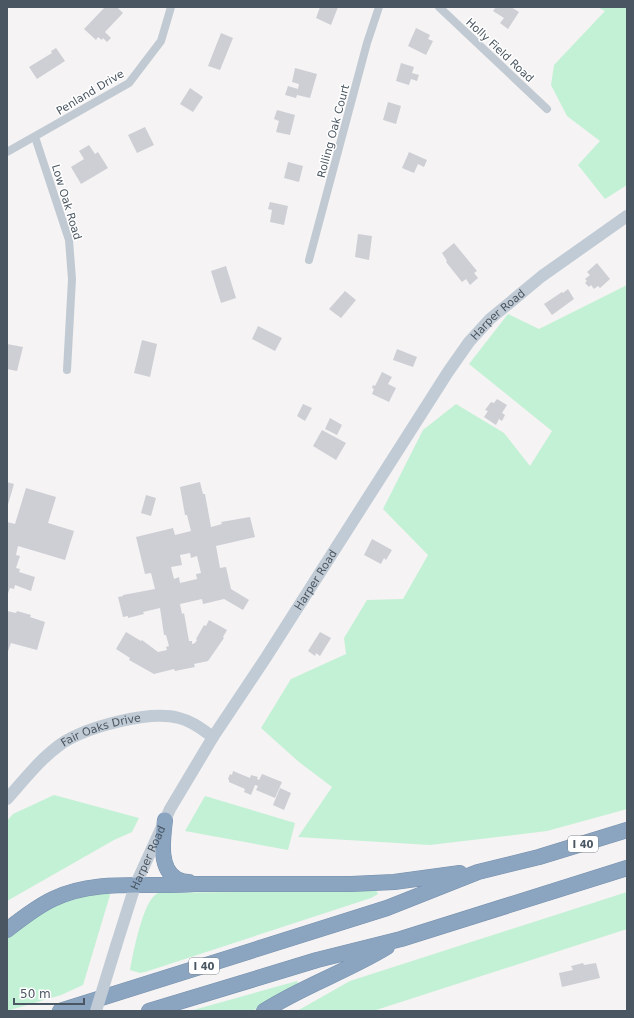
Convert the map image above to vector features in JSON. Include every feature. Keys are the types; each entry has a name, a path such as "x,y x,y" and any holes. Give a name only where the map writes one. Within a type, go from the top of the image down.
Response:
{"highway":[{"path":"165,820 163,844 165,862 169,871 177,879 194,884"},
{"name":"I 40","path":"60,1011 387,908 478,872 539,857 627,830"},
{"name":"I 40","path":"149,1011 318,960 401,938 627,868"},
{"path":"7,930 53,899 90,888 194,884 351,884 394,882 464,872 478,872"},
{"path":"264,1011 333,975 366,960 401,938"}],"main road":[{"name":"Harper Road","path":"96,1011 135,886 170,809 213,738 448,372 469,342 490,319 542,276 627,216"},
{"name":"Fair Oaks Drive","path":"7,799 43,759 61,744 80,734 102,726 144,717 170,716 192,723 213,738"}],"street":[{"name":"Penland Drive","path":"7,152 129,83 161,41 171,7"},
{"name":"Rolling Oak Court","path":"309,260 367,43 379,7"},
{"name":"Holly Field Road","path":"439,7 547,108"},
{"name":"Low Oak Road","path":"35,137 69,240 72,279 67,370"}],"green space":[{"path":"597,7 627,7 627,185 605,199 578,165 600,141 567,116 551,85 554,65 605,11"},
{"path":"627,285 627,809 547,831 430,845 298,837 332,787 299,762 261,728 291,679 346,654 344,638 367,600 403,599 428,555 383,509 423,430 456,404 504,433 530,466 552,431 469,364 508,314 539,329"},
{"path":"54,795 139,818 132,832 114,840 7,901 7,821 13,814"},
{"path":"205,796 295,823 288,850 185,831"},
{"path":"376,890 378,894 371,898 145,972 140,973 130,970 143,916 153,897 158,893"},
{"path":"109,891 110,895 83,985 61,995 7,1011 7,938 34,917 60,903"},
{"path":"627,892 627,929 373,1011 297,1011 350,981"},
{"path":"297,981 299,986 252,1011 190,1011"}],"building":[{"path":"105,7 117,7 123,13 105,32 111,38 107,42 103,38 102,40 98,37 96,40 84,29"},
{"path":"320,7 338,7 331,25 316,18"},
{"path":"496,7 511,7 519,12 508,29 500,23 504,18 493,11"},
{"path":"416,28 430,35 428,39 433,41 426,55 408,46"},
{"path":"221,33 233,38 220,70 208,66"},
{"path":"56,48 65,61 37,79 29,67 52,53 51,51"},
{"path":"401,63 414,67 412,73 419,75 417,81 411,79 409,85 396,81"},
{"path":"295,68 317,74 310,98 297,95 296,98 285,95 288,86 298,89 299,84 292,82"},
{"path":"190,88 203,97 193,112 180,104"},
{"path":"388,102 401,106 396,124 383,120"},
{"path":"277,110 295,115 290,135 276,132 279,121 274,119"},
{"path":"145,127 154,145 137,153 128,135"},
{"path":"89,145 95,154 98,152 108,168 81,184 71,167 84,159 79,151"},
{"path":"409,152 427,160 424,167 418,164 414,173 402,168"},
{"path":"288,162 303,166 299,182 284,178"},
{"path":"270,202 288,206 284,225 270,222 272,210 268,209"},
{"path":"358,234 372,236 369,260 355,257"},
{"path":"454,243 477,271 474,273 478,278 470,285 466,279 462,282 446,262 447,261 442,253"},
{"path":"597,263 610,279 600,288 598,286 594,289 591,285 589,287 585,283 587,281 585,279 590,275 587,272"},
{"path":"226,266 236,298 221,303 211,271"},
{"path":"568,289 574,299 552,315 544,304"},
{"path":"345,291 356,300 341,318 329,309"},
{"path":"258,326 282,338 275,351 252,339"},
{"path":"142,340 157,344 150,377 134,373"},
{"path":"7,344 23,347 17,371 7,369"},
{"path":"397,349 417,357 413,367 393,360"},
{"path":"382,372 392,377 388,384 396,388 389,402 372,394 374,389 372,388 373,385 375,386"},
{"path":"497,399 507,405 502,413 505,415 502,421 499,419 496,425 484,417 488,411 485,410 491,402 494,403"},
{"path":"303,404 312,408 305,421 297,416"},
{"path":"330,418 342,425 337,435 325,429"},
{"path":"322,430 346,443 336,460 313,446"},
{"path":"7,482 14,484 7,508"},
{"path":"200,482 203,494 205,494 211,527 222,524 221,522 250,517 255,537 216,546 220,568 226,567 231,589 249,600 243,610 224,599 203,604 202,599 180,604 182,614 184,613 189,641 192,641 192,644 195,643 204,625 206,626 209,620 227,630 223,637 224,638 208,661 194,664 195,667 175,671 174,669 154,674 129,660 130,658 116,649 126,632 141,641 142,640 158,652 167,650 166,647 169,646 166,635 164,635 160,608 143,612 144,614 128,618 128,616 123,617 118,597 155,589 151,573 145,574 136,537 173,528 175,535 191,531 187,515 185,515 180,487","holes":["190,553 191,558 197,556 201,573 196,574 197,579 180,583 179,577 174,579 171,567 182,565 180,555"]},
{"path":"26,488 56,497 48,523 74,531 65,560 18,546 16,555 20,556 16,568 20,569 19,572 35,577 31,591 15,585 14,589 10,588 7,596 7,522 15,524"},
{"path":"146,495 156,498 151,516 141,513"},
{"path":"372,539 392,550 386,560 384,558 381,564 364,555"},
{"path":"7,611 16,613 17,611 31,615 30,617 45,622 37,650 11,643 7,654"},
{"path":"320,632 331,638 320,656 316,653 315,656 308,651"},
{"path":"233,771 250,778 251,775 258,777 257,779 259,780 262,774 282,782 275,798 256,790 258,786 255,785 251,795 244,792 245,789 229,782 228,779 230,774 232,775"},
{"path":"280,788 291,793 284,810 273,805"},
{"path":"583,963 584,965 596,963 600,978 562,987 559,973 573,970 571,966"}]}
